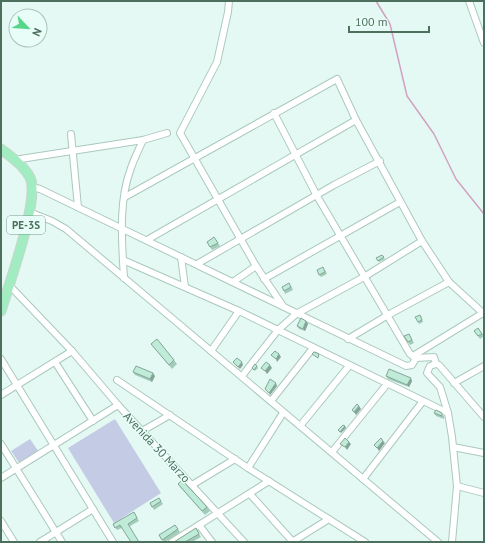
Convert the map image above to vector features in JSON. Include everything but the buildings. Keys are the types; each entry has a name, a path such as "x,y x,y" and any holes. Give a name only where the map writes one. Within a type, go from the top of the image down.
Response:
{"highway":[{"path":"1,149 26,172 31,180 32,187"},
{"name":"PE-3S","path":"1,310 10,286 29,212 33,195 32,187"}],"street":[{"path":"229,1 217,62 180,133 264,280 284,308"},
{"path":"469,1 484,43"},
{"path":"32,187 40,189 198,264 296,314 406,366 412,365 414,357 484,314 449,282 422,240 400,202 380,161 356,120 337,79 124,197"},
{"path":"274,113 317,196 364,277 414,357"},
{"path":"147,240 219,200 294,154 356,120"},
{"path":"14,160 144,140 167,133"},
{"path":"71,134 78,207"},
{"path":"124,278 121,228 124,197 130,169 144,140"},
{"path":"198,264 240,238 380,161"},
{"path":"264,280 340,235 400,202"},
{"path":"29,212 52,221 66,230 242,376 283,413 332,452 438,542"},
{"path":"242,376 278,330 296,314 364,277 422,240"},
{"path":"181,257 185,287"},
{"path":"123,260 239,311 448,413"},
{"path":"233,282 256,266"},
{"path":"348,339 388,315 449,282"},
{"name":"Avenida 30 Marzo","path":"10,286 72,351 118,405 244,542"},
{"path":"211,351 239,311"},
{"path":"271,401 313,348"},
{"path":"1,395 72,351"},
{"path":"414,357 434,357 434,364 454,383 484,417"},
{"path":"1,359 113,542"},
{"path":"55,362 93,421"},
{"path":"434,364 428,369 427,372 440,387 448,413 457,486 452,542"},
{"path":"300,426 349,366"},
{"path":"454,383 484,366"},
{"path":"117,380 248,468 365,542"},
{"path":"332,452 387,384"},
{"path":"364,479 423,401"},
{"path":"1,478 118,405"},
{"path":"248,468 283,413"},
{"path":"142,431 170,415"},
{"path":"1,444 62,542"},
{"path":"453,447 484,453"},
{"path":"192,486 235,459"},
{"path":"172,542 269,481"},
{"path":"457,486 484,493"},
{"path":"250,494 292,542 329,519"},
{"path":"40,542 93,509"},
{"path":"1,521 14,542"},
{"path":"199,525 212,542"}],"shaded area":[{"path":"115,419 161,493 114,523 68,448"},
{"path":"30,439 39,452 20,464 11,451"}],"waterway":[{"path":"376,1 390,24 407,96 434,134 456,179 484,214"}]}
